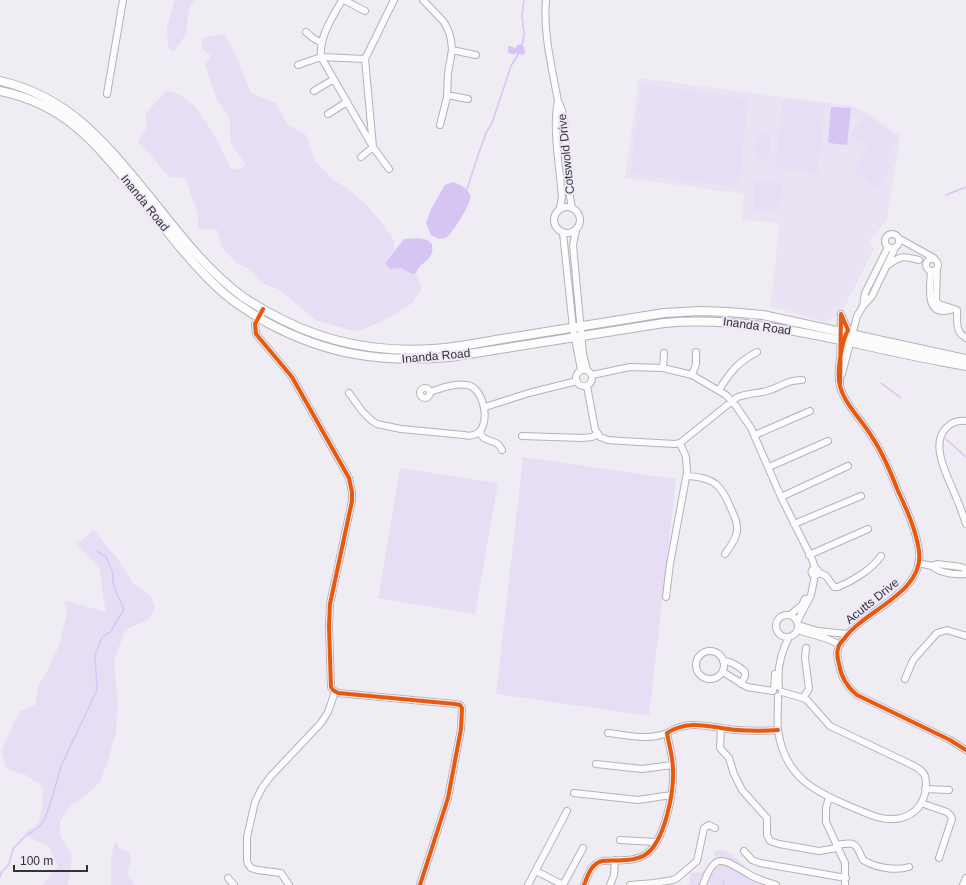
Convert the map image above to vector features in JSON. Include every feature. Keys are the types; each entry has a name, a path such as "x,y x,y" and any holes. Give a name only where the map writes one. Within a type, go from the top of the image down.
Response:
{"main road":[{"name":"Inanda Road","path":"0,81 20,87 67,110 82,122 113,152 209,268 245,298 285,322 320,336 361,346 391,350 445,348 664,313 700,311 763,316 966,366"},
{"name":"Inanda Road","path":"0,91 22,96 50,108 84,132 105,154 206,277 232,300 259,318 293,335 320,346 364,356 395,359 426,359 450,357 664,323 701,321 751,324 846,337 966,359"}],"street":[{"path":"107,94 123,0"},
{"path":"365,11 343,0 329,23 322,43 321,57 373,147 389,169"},
{"path":"373,147 365,59 394,0"},
{"path":"422,0 444,22 449,32 452,50 448,74 447,95 440,125"},
{"name":"Cotswold Drive","path":"546,0 544,15 558,101 562,110 564,121 572,208"},
{"path":"306,32 322,43"},
{"path":"452,50 476,55"},
{"path":"298,65 321,57 365,59"},
{"path":"314,91 334,79"},
{"path":"447,95 468,99"},
{"name":"Cotswold Drive","path":"558,101 556,122 562,197 560,208"},
{"path":"328,114 347,102"},
{"path":"556,122 564,121"},
{"path":"362,128 371,125"},
{"path":"361,157 373,147"},
{"path":"558,155 567,154"},
{"path":"576,230 570,234 563,233 556,228 554,219 560,208 572,208 579,214 580,218 580,223 576,230 573,245 576,327"},
{"path":"563,233 576,327 583,354 584,370"},
{"path":"934,270 926,267 926,263 886,244 885,240 888,235 895,234 900,239 934,258 938,263 934,270 930,299 931,304 943,311 956,310 957,327 959,332 966,338"},
{"path":"863,306 865,294 893,247 899,244 900,239"},
{"path":"840,385 857,316 872,296 887,266 893,247"},
{"path":"887,266 901,256 908,256 920,260"},
{"path":"926,263 929,259 934,258"},
{"path":"263,309 255,327 256,334 292,377 351,484 352,501 330,604 329,626 331,687 335,692 454,704 460,705 462,708 461,729 448,798 420,885"},
{"path":"840,385 841,314 848,330 846,337"},
{"name":"Acutts Drive","path":"846,337 838,370 840,385 848,402 873,438 889,469 912,526 919,552 918,563 913,577 904,589 859,622 847,634 840,645 837,655 841,673 853,692 864,699 950,740 966,750"},
{"path":"664,352 664,368"},
{"path":"692,375 696,364 696,352"},
{"path":"719,390 729,373 742,360 757,352"},
{"path":"584,370 592,375 630,367 664,368 692,375 719,390 732,401 746,419 755,435 781,497 809,555 815,572 811,595 795,633 790,637 783,652 779,665 777,691"},
{"path":"584,370 576,375 577,381 580,385 587,386"},
{"path":"587,386 592,380 592,375"},
{"path":"587,386 594,422 598,434 602,438 616,441 668,444 680,443 732,401 743,395 767,391 791,380 802,380"},
{"path":"485,407 529,393 577,381"},
{"path":"349,393 362,411 377,424 401,429 464,436 474,435 478,432 483,423 485,407 475,389 467,385 450,386 430,392"},
{"path":"755,435 810,411"},
{"path":"966,421 959,421 950,425 942,433 939,453 966,524"},
{"path":"478,432 486,439 495,441 499,444 502,450"},
{"path":"522,436 583,438 592,437 598,434"},
{"path":"769,467 828,441"},
{"path":"666,597 670,564 687,476 686,457 680,443"},
{"path":"781,497 848,466"},
{"path":"687,476 700,477 714,482 720,487 726,497 735,518 737,529 733,542 725,554"},
{"path":"794,524 861,496"},
{"path":"809,555 868,529"},
{"path":"815,572 826,576 834,587 838,587 863,573 875,564 881,556"},
{"path":"918,563 932,566 936,570 966,574"},
{"path":"932,566 937,564 966,569"},
{"path":"790,637 782,636 777,631 775,624 779,618 790,615 802,605 809,591 815,572"},
{"path":"790,615 797,626 840,645"},
{"path":"797,626 818,631 847,634"},
{"path":"905,679 913,660 937,632 947,630 966,636"},
{"path":"723,672 749,688 777,691 802,698 810,703 830,726 917,768 925,776 926,789 922,803 912,814 888,819 872,815 829,797 808,785 796,774 785,757 778,730 777,691 776,667 782,644 782,636"},
{"path":"802,698 809,689 805,658 806,648"},
{"path":"724,661 723,672 717,678 705,678 698,673 696,665 697,661 702,654 710,651 718,654 724,661 733,663 745,672 745,676 741,684"},
{"path":"289,885 281,873 251,868 247,860 247,837 260,791 270,777 321,722 328,712 335,692"},
{"path":"608,733 655,737 691,725 704,725 741,731 778,730"},
{"path":"720,728 720,748 729,758 734,774 742,790 767,818 767,835 770,841 819,851 849,843 854,844 858,848 863,860 870,864 897,869 909,867"},
{"path":"584,885 591,869 595,864 602,861 632,860 641,857 648,852 656,842 663,827 671,795 672,765 667,733"},
{"path":"596,764 642,769 672,765"},
{"path":"926,789 949,790"},
{"path":"574,793 638,800 671,795"},
{"path":"829,797 826,808 826,822 845,863 845,885"},
{"path":"922,803 947,812 952,819 939,858"},
{"path":"528,885 567,811"},
{"path":"630,885 674,880 697,862 704,828 709,825 715,828"},
{"path":"620,840 656,842"},
{"path":"536,871 563,885 583,848"},
{"path":"744,851 752,860 760,863 846,878"},
{"path":"610,885 614,876 615,860"},
{"path":"703,885 711,866 716,862 723,860 776,885"},
{"path":"228,878 234,885"},
{"path":"963,885 966,878"}],"shaded area":[{"path":"175,0 195,0 190,6 185,36 174,51 168,48 167,28"},
{"path":"224,34 236,55 251,93 275,102 287,124 306,135 315,161 333,180 347,188 369,207 388,231 394,241 394,250 387,258 390,269 401,268 412,274 416,273 422,288 411,304 385,320 356,332 316,320 278,289 262,283 250,269 236,263 222,247 217,230 198,229 198,214 185,178 169,177 149,153 137,142 147,129 145,114 166,91 179,94 196,107 216,138 231,169 243,168 245,164 230,142 230,119 217,100 205,65 211,56 201,48 202,38"},
{"path":"521,44 524,47 525,53 523,55 516,53 510,54 508,52 508,46 516,48 517,45"},
{"path":"639,78 852,106 867,113 900,136 887,220 870,241 874,249 841,314 824,322 770,306 780,223 742,220 744,194 625,178"},
{"path":"642,84 748,99 739,187 630,174"},
{"path":"783,99 825,104 818,173 775,168"},
{"path":"831,107 851,108 847,145 828,143"},
{"path":"865,114 898,137 886,159 892,165 877,187 853,171 868,149 850,135"},
{"path":"757,134 770,135 768,160 755,158"},
{"path":"755,180 782,183 779,211 753,209"},
{"path":"453,182 464,187 471,196 464,213 453,229 446,238 439,239 431,235 426,223 431,209 445,185"},
{"path":"419,238 427,240 432,244 432,250 430,257 421,265 416,273 412,274 401,268 390,269 385,263 404,239"},
{"path":"523,457 676,479 649,716 496,694"},
{"path":"400,468 498,483 475,614 378,598"},
{"path":"94,530 119,561 133,583 151,596 155,608 149,619 125,630 114,661 118,701 116,732 108,761 100,782 87,795 70,806 60,821 60,835 72,856 68,885 42,885 58,866 49,847 23,834 39,823 43,802 42,787 26,775 7,769 1,750 20,711 35,705 39,684 46,674 60,643 67,613 64,600 106,612 100,569 77,544"},
{"path":"115,840 120,849 128,851 131,858 127,874 135,885 111,885 111,858"},
{"path":"718,850 726,851 732,854 744,865 743,872 763,885 687,885 690,881 690,873 702,872 718,866 714,852"}],"waterway":[{"path":"522,46 524,35 522,16 524,0"},
{"path":"467,189 486,133 492,123 511,66 519,53"},
{"path":"946,195 966,187"},
{"path":"881,383 901,398"},
{"path":"946,439 966,457"},
{"path":"0,877 1,873 9,864 13,849 23,838 39,827 45,819 61,766 97,690 95,655 102,638 111,631 124,609 116,592 113,583 113,573 106,557 97,551"},
{"path":"723,881 724,885"}],"cycle path":[{"path":"263,309 255,324 256,334 292,377 349,478 352,492 352,501 330,604 329,626 331,687 338,693 455,704 460,705 462,708 461,729 448,798 420,885"},
{"path":"840,385 841,314 848,330 844,341 842,349 840,357 839,381 840,386 842,393 876,443 890,470 911,520 919,551 918,566 913,578 903,590 853,629 840,644 837,655 841,673 847,685 857,695 950,740 966,750"},
{"path":"584,885 590,870 598,862 635,859 645,855 652,849 658,839 667,816 672,791 673,770 667,733 676,728 693,725 758,731 778,730"}]}
